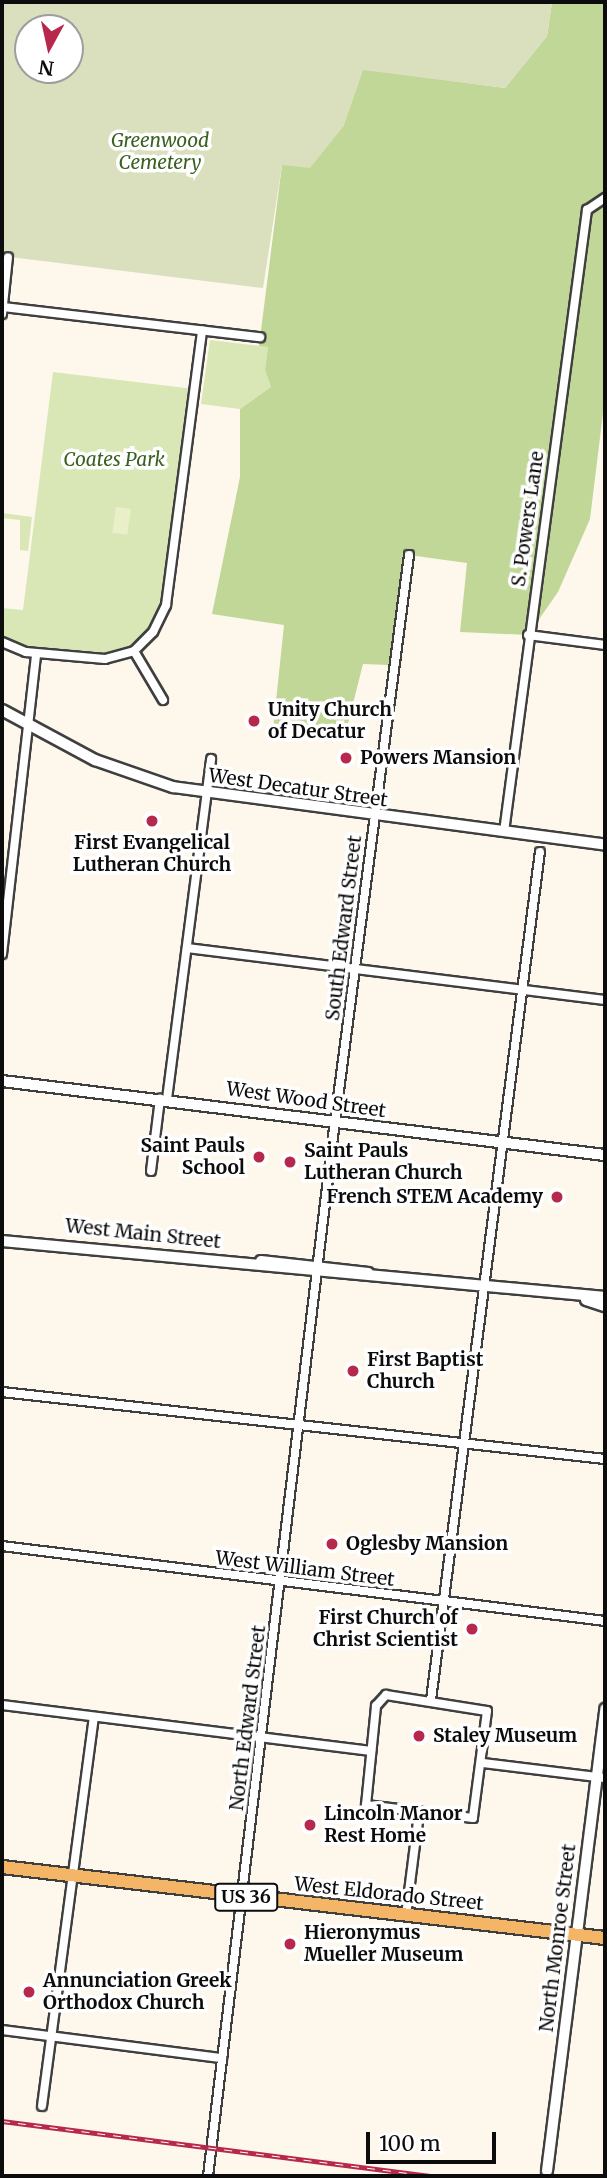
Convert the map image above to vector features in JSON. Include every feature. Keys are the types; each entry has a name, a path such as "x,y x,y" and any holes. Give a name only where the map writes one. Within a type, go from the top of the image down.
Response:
{"main road":[{"name":"West Eldorado Street","path":"2,1867 605,1938"}],"street":[{"name":"S. Powers Lane","path":"504,832 528,635 587,210 605,198"},
{"path":"8,257 2,311 260,337"},
{"path":"2,642 37,654 105,659 134,651 153,632 166,605 202,330"},
{"name":"South Edward Street","path":"317,1269 409,555"},
{"path":"528,635 605,645"},
{"path":"134,651 163,700"},
{"path":"2,954 37,654"},
{"name":"West Decatur Street","path":"2,710 118,769 206,793 605,845"},
{"path":"151,1171 187,948 211,759"},
{"path":"431,1700 500,1142 540,852"},
{"path":"187,948 605,1000"},
{"name":"West Wood Street","path":"2,1081 605,1155"},
{"name":"West Main Street","path":"2,1234 44,1242"},
{"name":"West Main Street","path":"2,1241 44,1242 576,1297 605,1297"},
{"name":"North Edward Street","path":"208,2176 317,1269"},
{"name":"West Main Street","path":"576,1297 605,1306"},
{"path":"2,1392 605,1459"},
{"name":"West William Street","path":"2,1546 605,1621"},
{"path":"386,1695 431,1700 487,1711 483,1763 473,1818 419,1814 366,1805 379,1698 386,1695"},
{"path":"2,1705 371,1751"},
{"name":"North Monroe Street","path":"547,2171 576,1934 601,1778 605,1709"},
{"path":"42,2106 94,1717"},
{"path":"483,1763 601,1778"},
{"path":"406,1916 419,1814"},
{"path":"2,2030 222,2058"}],"green space":[{"name":"Greenwood Cemetery","path":"2,2 552,2 547,36 505,88 363,70 343,127 310,168 282,165 263,288 2,256"},
{"path":"552,2 605,2 605,397 590,519 558,592 528,635 460,632 467,563 409,555 389,665 363,664 344,739 273,730 284,625 212,614 240,477 240,409 271,387 265,370 268,347 259,346 282,165 343,127 363,69 505,88 547,36"},
{"path":"210,340 268,347 265,370 271,387 240,409 201,404"},
{"name":"Coates Park","path":"53,372 194,389 162,618 134,651 120,656 26,652 2,642 2,608 23,610"},
{"path":"116,507 131,509 127,535 112,533"},
{"path":"2,513 32,517 28,551 20,550 20,520 2,518"}],"railway":[{"path":"2,2121 430,2176"}],"place":[{"name":"Unity Church of Decatur","path":"254,721"},
{"name":"Powers Mansion","path":"346,758"},
{"name":"First Evangelical Lutheran Church","path":"152,821"},
{"name":"Saint Pauls School","path":"259,1157"},
{"name":"Saint Pauls Lutheran Church","path":"290,1162"},
{"name":"French STEM Academy","path":"557,1197"},
{"name":"First Baptist Church","path":"353,1371"},
{"name":"Oglesby Mansion","path":"332,1544"},
{"name":"First Church of Christ Scientist","path":"472,1629"},
{"name":"Staley Museum","path":"419,1736"},
{"name":"Lincoln Manor Rest Home","path":"310,1825"},
{"name":"Hieronymus Mueller Museum","path":"290,1944"},
{"name":"Annunciation Greek Orthodox Church","path":"29,1992"}]}
